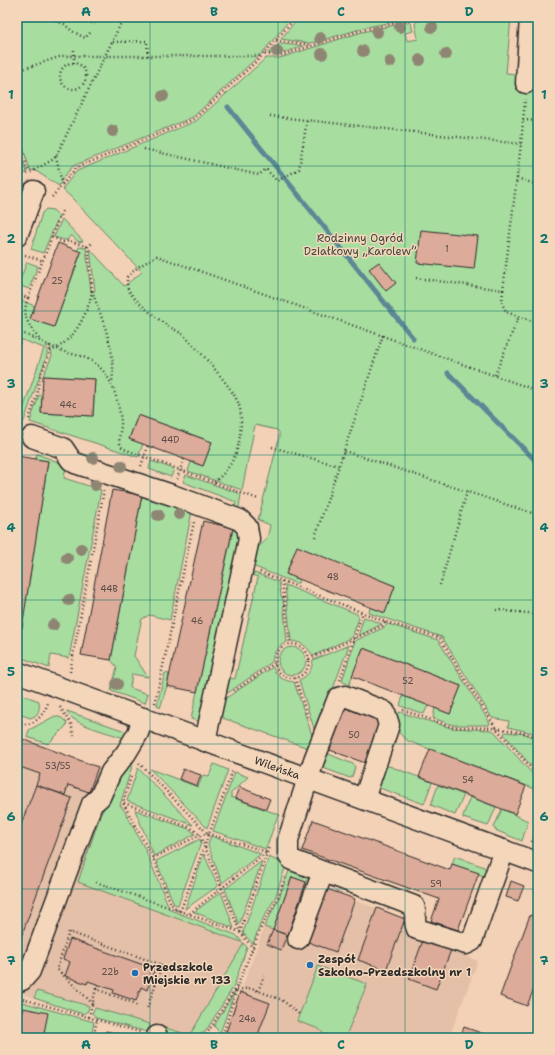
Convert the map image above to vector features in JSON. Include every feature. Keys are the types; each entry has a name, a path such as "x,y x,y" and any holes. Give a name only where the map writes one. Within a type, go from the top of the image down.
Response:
{"street":[{"path":"526,83 530,17"},
{"path":"17,236 35,184"},
{"path":"30,429 63,448 71,460 75,463 198,504 240,520 244,524 249,539 205,741"},
{"name":"Wileńska","path":"17,672 148,714 205,741 504,850 534,854"},
{"path":"364,799 389,725 385,712 345,696 338,698 318,747 288,840 288,855 292,860 414,906 415,926 417,929 466,944 472,941 504,850"},
{"path":"17,982 22,980 30,971 92,804 100,797 112,772 126,753 148,714"},
{"path":"298,939 323,872"}],"path":[{"path":"45,17 64,24 72,31 85,38 92,31"},
{"path":"76,17 95,24"},
{"path":"35,184 56,156 124,17"},
{"path":"63,184 76,168 194,119 263,55 296,17"},
{"path":"17,71 59,56 277,56 362,30 425,17"},
{"path":"113,42 147,40 148,56"},
{"path":"276,41 314,45"},
{"path":"74,48 74,63"},
{"path":"74,63 80,64 85,70 86,74 85,81 81,86 73,89 65,86 62,82 60,73 68,64 74,63"},
{"path":"85,81 91,85"},
{"path":"526,83 521,144 502,290 502,303 506,312 538,323"},
{"path":"270,116 521,144"},
{"path":"144,149 259,175 266,169 277,181 299,169 307,120"},
{"path":"523,120 538,122"},
{"path":"17,135 35,184"},
{"path":"56,156 63,184"},
{"path":"517,178 538,185"},
{"path":"35,184 63,184"},
{"path":"41,341 27,321 25,313 28,298 62,211"},
{"path":"52,237 63,242 70,241 88,247"},
{"path":"88,247 93,242"},
{"path":"88,247 92,291 108,336 113,358 114,372 112,383"},
{"path":"25,255 43,261"},
{"path":"214,482 227,470 238,448 241,425 239,405 236,397 225,382 188,339 167,325 135,299 128,290 127,277 138,267 157,256 538,391"},
{"path":"416,278 502,290"},
{"path":"50,351 63,344 76,330 90,303 92,291"},
{"path":"17,294 28,298"},
{"path":"495,375 519,316"},
{"path":"17,331 57,348 89,359 107,375 112,383 121,420 122,428 119,441 120,446 124,450 258,498"},
{"path":"315,537 383,335"},
{"path":"30,429 40,376 49,356 50,345"},
{"path":"272,446 339,466"},
{"path":"344,451 538,515"},
{"path":"69,679 107,474"},
{"path":"440,585 467,492"},
{"path":"148,714 198,504"},
{"path":"243,565 386,622 440,638 462,676 496,728 538,776"},
{"path":"282,580 290,644"},
{"path":"496,610 538,614"},
{"path":"341,697 337,688 352,640 363,612"},
{"path":"309,659 382,626 386,622"},
{"path":"290,644 300,646 308,654 309,659 307,669 300,676 295,678 289,678 280,673 276,664 277,653 285,646 290,644"},
{"path":"213,703 224,698 276,664"},
{"path":"295,678 318,747"},
{"path":"17,730 18,723 33,722 40,718 50,701"},
{"path":"58,704 71,724 74,736"},
{"path":"385,712 396,708 452,727 496,728 526,733 538,737"},
{"path":"134,767 137,760 209,834"},
{"path":"180,912 234,768"},
{"path":"132,774 123,803 153,858 171,904 180,912"},
{"path":"123,803 192,828 200,835 240,932 254,948"},
{"path":"534,854 533,838 538,827"},
{"path":"153,858 200,835 209,834 267,852"},
{"path":"533,838 538,838"},
{"path":"240,932 270,846"},
{"path":"189,914 267,852"},
{"path":"204,1038 239,982 262,925 277,900 292,860"},
{"path":"96,882 240,932"},
{"path":"92,1004 57,969 69,932 162,965 146,1009"},
{"path":"258,991 264,976"},
{"path":"222,1038 239,982"},
{"path":"89,1017 98,984"},
{"path":"237,990 250,988 282,1000 299,1014"},
{"path":"96,989 134,1003 138,1007"},
{"path":"17,998 157,1037"},
{"path":"93,1038 97,1020"}],"shaded area":[{"path":"17,737 121,776 100,816 78,882 244,943 190,1035 37,991 34,998 17,992"},
{"name":"Zespół Szkolno-Przedszkolny nr 1","path":"292,877 405,919 423,940 478,961 449,1038 231,1038 225,1035 264,927 273,930"}],"green space":[{"path":"17,17 292,17 263,52 193,117 73,166 63,178 59,186 36,171 30,170 17,129"},
{"path":"299,17 409,17 408,19 367,27 316,42 308,43 281,39"},
{"name":"Rodzinny Ogród Działkowy „Karolew”","path":"435,17 511,17 506,73 518,74 519,82 538,84 538,734 508,727 509,721 492,718 442,637 369,613 370,607 385,613 395,586 297,547 286,574 299,580 298,583 255,567 251,564 255,548 262,544 268,536 270,525 258,520 279,438 279,432 277,430 255,425 242,490 188,471 191,462 203,466 212,442 138,415 129,439 143,444 138,457 30,422 39,395 42,396 41,413 93,416 95,379 43,376 52,356 50,345 45,348 47,348 47,355 17,441 17,427 44,348 17,338 17,299 35,306 30,319 54,327 81,253 77,251 79,247 86,248 91,292 95,291 90,249 124,286 142,272 62,189 77,171 196,121 266,58 280,58 362,32 409,22 413,31 405,33 407,41 418,39 415,24 417,21"},
{"path":"280,44 303,46 277,55 268,53"},
{"path":"17,142 27,172 23,175 21,182 18,181 22,170 17,156"},
{"path":"46,209 53,210 59,216 43,253 31,249 42,213"},
{"path":"62,219 83,241 79,242 71,235 67,240 54,237"},
{"path":"27,262 38,266 29,289 18,285"},
{"path":"37,454 66,465 64,478 101,490 69,658 51,655 49,668 17,656 48,461 35,459"},
{"path":"151,461 174,469 171,477 149,469"},
{"path":"186,475 241,494 238,514 233,512 236,502 183,482"},
{"path":"142,495 192,511 170,620 149,615 142,619 141,622 134,656 148,677 132,674 130,688 148,694 145,703 111,691 117,667 111,660"},
{"path":"234,525 241,533 201,722 191,719"},
{"path":"255,573 279,582 281,596 283,599 287,642 276,650 272,662 222,697 226,677 235,679 258,577 249,574"},
{"path":"285,585 357,614 359,618 352,637 313,656 304,645 291,641"},
{"path":"364,617 382,624 358,636"},
{"path":"388,624 438,640 490,723 489,725 453,725 433,718 435,708 450,714 461,686 363,648 349,685 342,681 355,641 383,628"},
{"path":"349,645 316,735 299,680 305,677 309,672 312,667 313,660"},
{"path":"292,647 302,651 306,661 302,671 292,675 282,671 278,661 282,651"},
{"path":"273,667 281,678 294,682 314,741 311,749 217,716 220,702"},
{"path":"165,673 169,674 160,708 157,705"},
{"path":"17,693 39,701 39,709 35,716 30,718 17,713"},
{"path":"403,696 428,705 424,714 401,706"},
{"path":"67,711 131,733 127,739 93,728 75,720"},
{"path":"399,712 451,728 494,731 538,780 538,790 408,741 397,728 395,720"},
{"path":"55,716 62,718 67,723 66,726 48,744 27,737 29,730"},
{"path":"505,732 525,734 538,739 538,774 504,734"},
{"path":"137,750 120,805 146,851 170,910 236,935 243,943 78,882 100,816 121,775"},
{"path":"326,753 353,764 355,767 352,777 350,778 318,766"},
{"path":"214,764 228,770 207,828 150,769 198,787 203,775 209,776"},
{"path":"389,766 432,782 424,804 374,786 385,767"},
{"path":"138,768 193,825 127,801"},
{"path":"235,772 248,777 231,793 231,797 280,815 276,820 266,849 213,831"},
{"path":"438,785 464,795 455,815 431,805"},
{"path":"470,797 496,807 488,826 463,818"},
{"path":"502,809 528,821 522,841 495,830 494,827"},
{"path":"135,810 189,829 195,834 154,856"},
{"path":"211,836 261,854 222,883 208,845"},
{"path":"200,839 201,843 178,905 174,904 156,861"},
{"path":"204,854 218,886 185,909"},
{"path":"455,856 484,867 489,878 452,864"},
{"path":"269,857 286,865 275,898 261,922 253,944 243,933"},
{"path":"262,861 239,925 225,889"},
{"path":"290,868 309,874 306,882 292,877 273,930 264,927 279,898"},
{"path":"221,892 234,928 194,912"},
{"path":"244,943 247,947 234,986 205,1032 192,1038 161,1035 162,1027 190,1035"},
{"path":"318,966 367,984 345,1038 328,1038 319,1029 297,1021"},
{"path":"37,991 89,1006 88,1011 83,1014 34,998"},
{"path":"235,991 220,1033 214,1026"},
{"path":"18,1001 94,1022 91,1038 43,1038 17,1022"},
{"path":"95,1008 150,1024 149,1030 147,1032 96,1018 92,1013"}],"building":[{"path":"421,230 478,236 474,269 417,263"},
{"path":"58,243 81,252 54,327 30,319"},
{"path":"379,262 396,283 386,291 369,269"},
{"path":"17,339 21,340 17,351"},
{"path":"43,376 95,379 93,416 41,413"},
{"path":"138,415 212,442 203,466 129,439"},
{"path":"17,456 48,461 22,628 17,628"},
{"path":"112,490 142,495 111,660 81,655"},
{"path":"203,521 233,528 197,692 167,686"},
{"path":"297,546 395,586 385,613 286,574"},
{"path":"363,648 461,686 450,714 352,676"},
{"path":"343,707 381,721 365,763 327,749"},
{"path":"17,737 98,767 89,792 68,785 65,795 36,785 40,774 17,766"},
{"path":"430,749 526,786 515,814 419,777"},
{"path":"183,769 201,775 197,786 179,779"},
{"path":"36,785 72,798 17,948 17,835"},
{"path":"239,787 270,799 266,809 235,798"},
{"path":"313,820 450,870 452,864 479,873 458,930 431,921 439,899 302,850"},
{"path":"292,877 306,882 288,935 273,930"},
{"path":"511,881 524,886 518,901 506,897"},
{"path":"327,889 355,899 336,952 308,942"},
{"path":"377,908 405,919 386,970 358,960"},
{"path":"530,915 538,918 538,978 527,1006 500,996"},
{"path":"273,930 287,935 281,950 267,944"},
{"name":"Przedszkole Miejskie nr 133","path":"70,939 155,969 147,990 141,987 136,1001 113,993 114,990 88,981 87,984 65,976 70,962 63,959"},
{"path":"423,940 451,950 436,989 409,979"},
{"path":"240,992 270,1003 257,1037 260,1038 231,1038 225,1035"},
{"path":"23,1008 48,1013 43,1038 17,1038"},
{"path":"464,1027 495,1038 460,1038"},
{"path":"106,1031 130,1036 130,1038 105,1038"},
{"path":"283,1033 296,1038 281,1038"}],"waterway":[{"path":"228,107 413,338"},
{"path":"448,373 538,463"}],"place":[{"name":"Zespół Szkolno-Przedszkolny nr 1","path":"310,965"},
{"name":"Przedszkole Miejskie nr 133","path":"135,973"}]}
